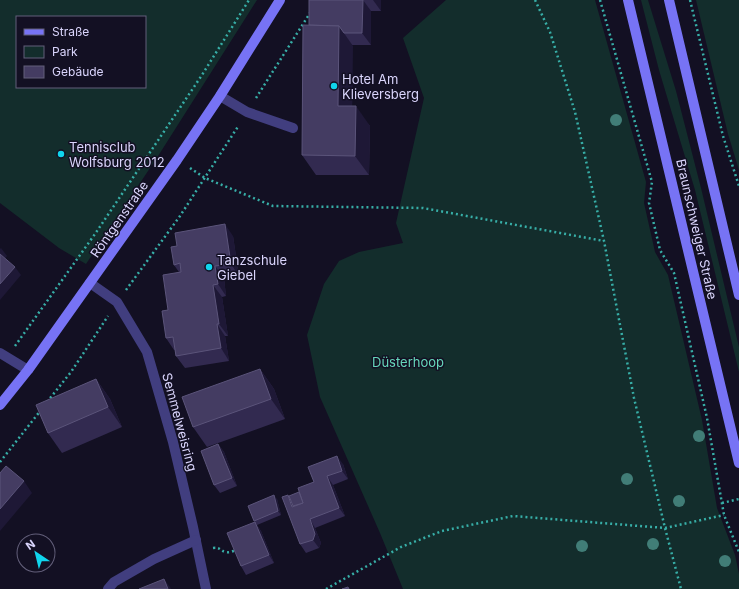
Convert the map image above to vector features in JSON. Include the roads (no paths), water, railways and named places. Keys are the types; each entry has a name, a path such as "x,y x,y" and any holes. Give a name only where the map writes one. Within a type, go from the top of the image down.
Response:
{"main road":[{"name":"Röntgenstraße","path":"0,405 28,370 177,160 220,96 280,0"},
{"name":"Braunschweiger Straße","path":"627,0 738,450 739,464"},
{"name":"Braunschweiger Straße","path":"668,0 739,295"}],"street":[{"path":"220,96 247,112 293,128"},
{"path":"729,251 739,270"},
{"name":"Semmelweisring","path":"90,283 117,302 147,352 173,442 199,552 206,589"},
{"path":"4,355 28,370"},
{"path":"108,589 114,582 154,559 196,540"}],"place":[{"name":"Hotel Am Klieversberg","path":"334,86"},
{"name":"Tennisclub Wolfsburg 2012","path":"61,154"},
{"name":"Tanzschule Giebel","path":"209,267"}],"park label":[{"name":"Düsterhoop","path":"408,362"}]}
